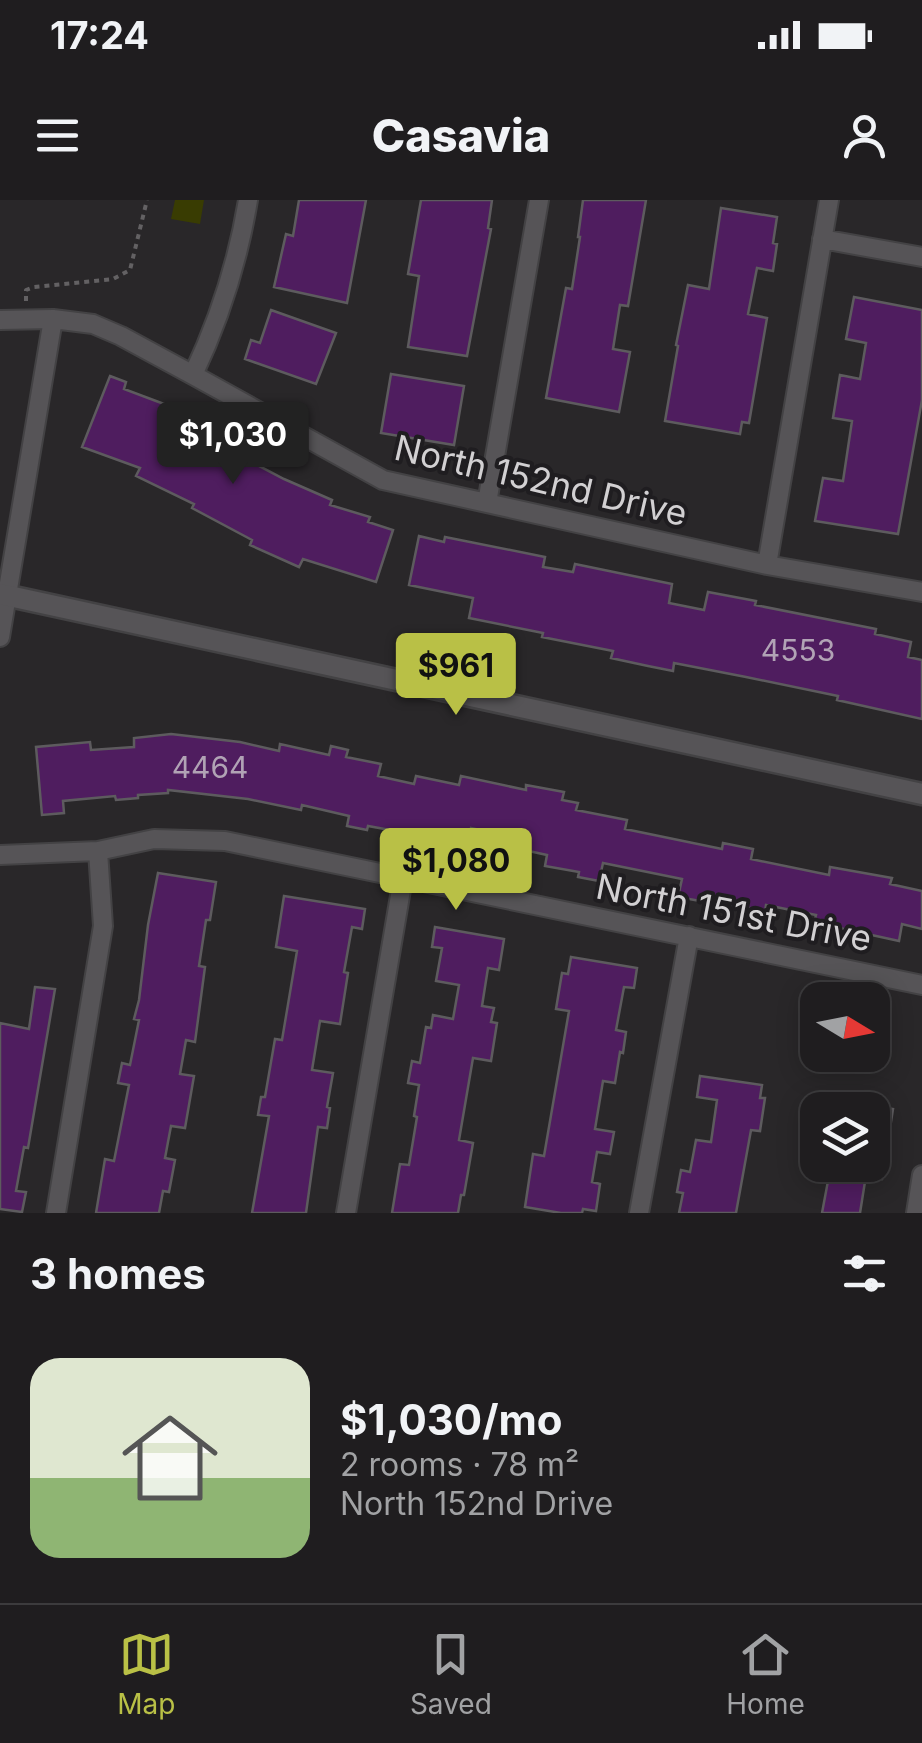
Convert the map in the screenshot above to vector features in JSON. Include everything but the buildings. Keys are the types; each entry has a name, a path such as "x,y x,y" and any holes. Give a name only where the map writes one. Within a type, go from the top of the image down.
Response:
{"street":[{"path":"193,374 216,327 241,245 248,200"},
{"path":"487,503 538,200"},
{"path":"767,564 829,200"},
{"path":"822,239 922,257"},
{"name":"North 152nd Drive","path":"0,320 53,319 93,324 193,374 383,480 767,564 922,592"},
{"path":"0,637 4,594 53,319"},
{"path":"4,594 922,794"},
{"name":"North 151st Drive","path":"0,855 98,851 154,839 225,841 922,985"},
{"path":"56,1213 103,926 98,851"},
{"path":"346,1213 403,878"},
{"path":"640,1213 689,936"},
{"path":"916,1213 922,1175"}],"path":[{"path":"26,320 26,290 112,279 130,270 147,200"}],"shaded area":[{"path":"175,200 204,200 200,224 171,219"}]}
